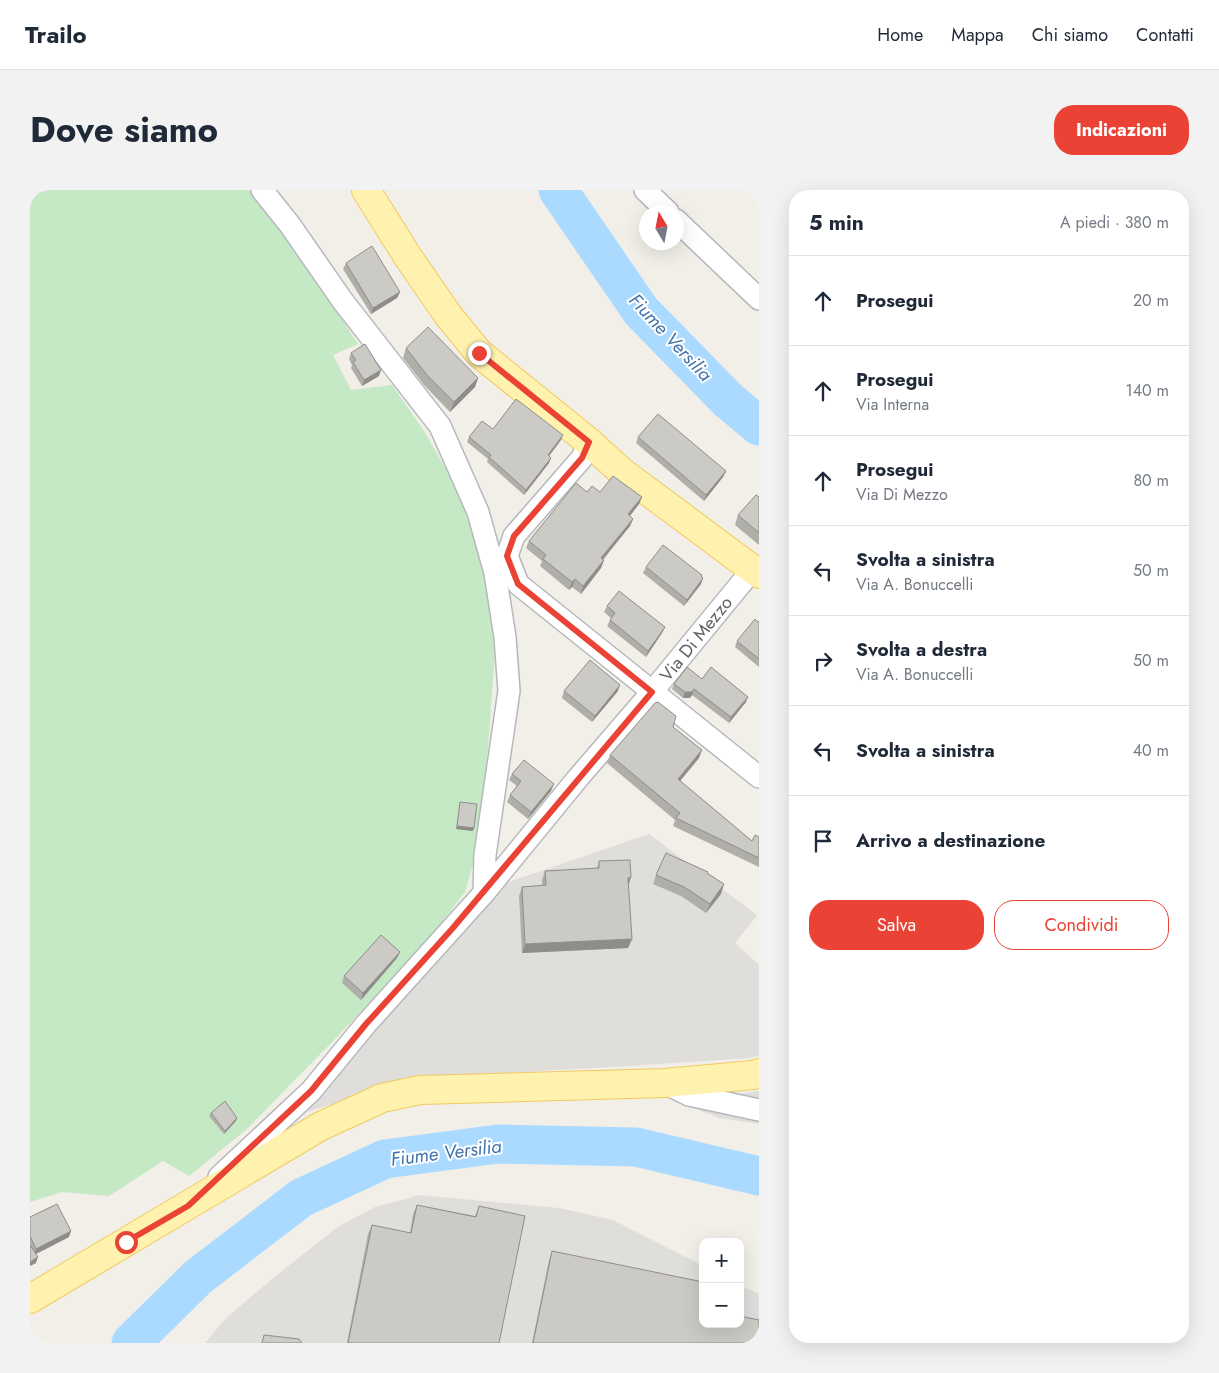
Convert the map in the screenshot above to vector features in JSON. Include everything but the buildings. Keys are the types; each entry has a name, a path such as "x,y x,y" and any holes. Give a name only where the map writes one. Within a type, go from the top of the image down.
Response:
{"main road":[{"path":"366,190 448,316 479,353 589,442 622,472 756,571"},
{"path":"30,1299 321,1126 382,1098 420,1090 665,1083 759,1073"}],"street":[{"path":"262,190 290,225 342,300 440,426 478,512 495,574 505,637 509,691 485,855 484,893"},
{"path":"645,190 661,205"},
{"path":"684,228 759,299"},
{"path":"589,442 582,458 514,536 507,556 518,584 759,777"},
{"name":"Via Di Mezzo","path":"188,1206 311,1091 366,1024 484,893 578,778 756,571"},
{"path":"665,1083 689,1095 759,1110"}],"shaded area":[{"path":"649,834 757,915 735,943 759,965 759,1056 630,1066 413,1078 304,1113 503,884"},
{"path":"759,1091 759,1124 720,1118 677,1102"},
{"path":"420,1195 559,1208 613,1220 699,1264 699,1328 744,1328 744,1287 759,1294 759,1343 205,1343 226,1318 273,1278 339,1226 375,1207"}],"green space":[{"path":"30,190 251,190 276,217 358,344 333,355 351,390 392,385 422,428 459,491 483,564 495,651 488,748 477,851 465,892 431,936 335,1039 247,1129 189,1176 163,1161 109,1196 62,1192 30,1202"}],"waterway":[{"name":"Fiume Versilia","path":"558,190 641,311 728,400 759,426"},
{"name":"Fiume Versilia","path":"131,1343 198,1277 301,1198 385,1159 498,1144 636,1147 759,1176"}],"route":[{"path":"126,1242 188,1206 311,1091 366,1024 484,893 578,778 652,692 518,584 507,556 514,536 582,458 589,442 479,353"}]}
